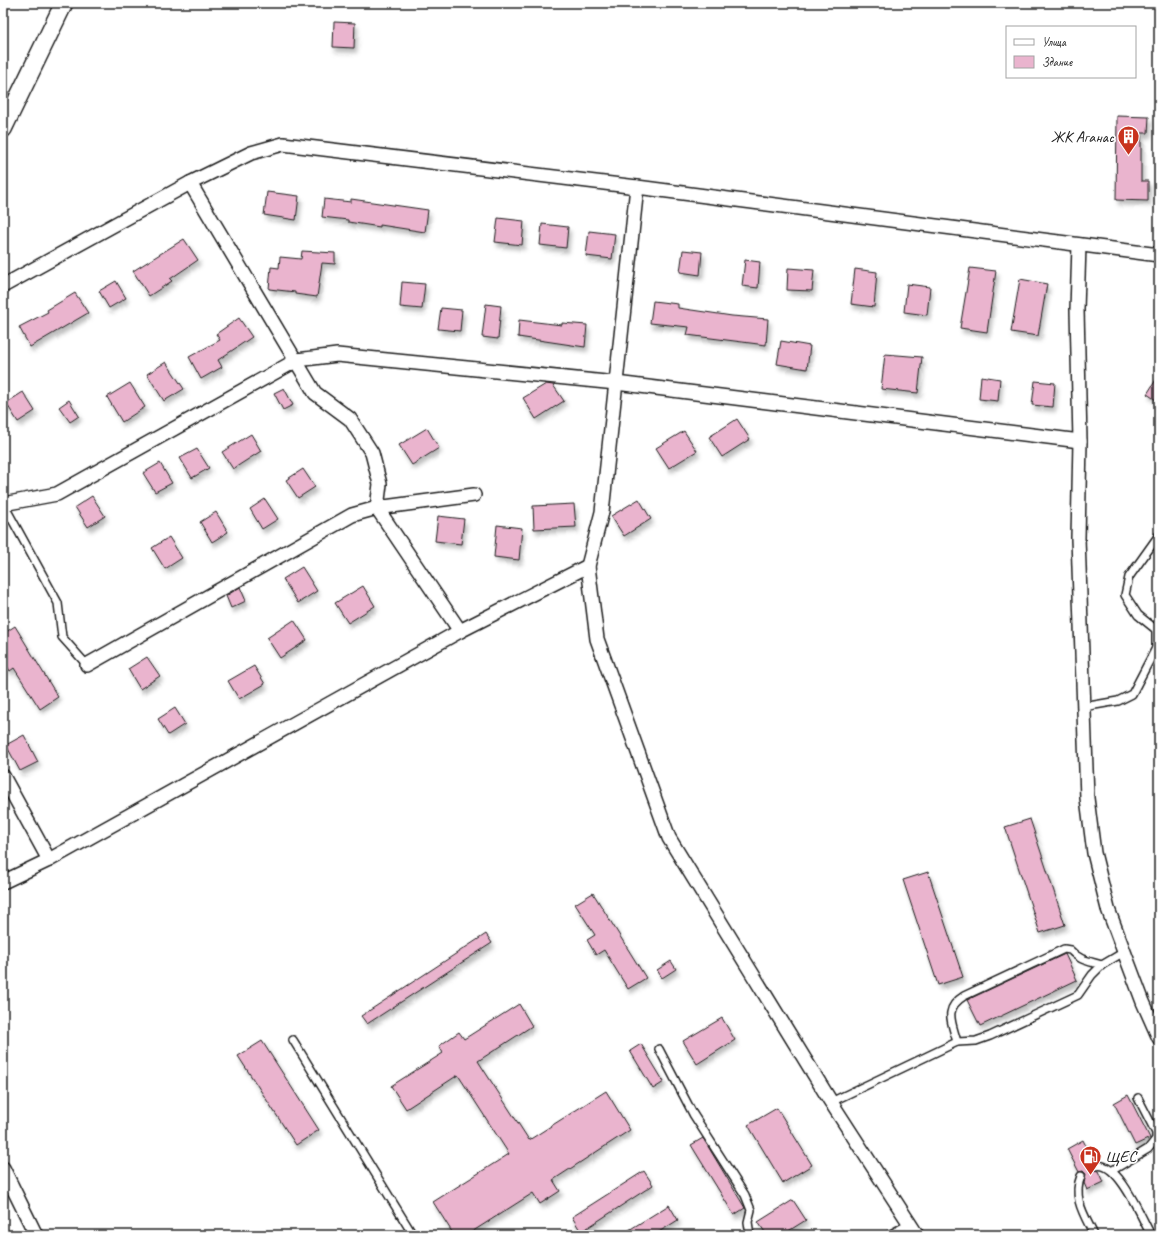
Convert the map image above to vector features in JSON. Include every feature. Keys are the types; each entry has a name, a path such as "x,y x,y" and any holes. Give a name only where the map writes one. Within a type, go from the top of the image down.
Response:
{"street":[{"path":"3,129 64,3"},
{"path":"3,286 190,183 252,153 284,144 638,187 1159,255"},
{"path":"190,183 297,360 315,393 350,419 372,453 380,484 377,508 460,631"},
{"path":"638,187 602,512 588,566 598,639 669,838 831,1102 918,1235"},
{"path":"1079,245 1077,310 1080,441 1078,538 1087,798 1094,853 1108,909 1143,1002 1159,1038"},
{"path":"3,504 57,494 297,360 337,355 616,383 1080,441"},
{"path":"87,665 352,515 377,508 474,495"},
{"path":"3,882 49,860 460,631 588,566"},
{"path":"3,776 49,860"},
{"path":"3,1168 36,1235"}],"lane":[{"path":"3,504 58,603 62,637 87,665"},
{"path":"1159,535 1129,577 1125,594 1138,614 1157,631 1156,648 1159,659"},
{"path":"1083,707 1118,701 1132,694 1156,648"},
{"path":"957,1042 950,1012 955,1002 964,996 1064,949 1070,950 1078,958 1087,962 1102,965"},
{"path":"831,1102 957,1042 976,1041 990,1036 1078,994 1092,975 1102,965 1124,952"},
{"path":"293,1040 413,1235"},
{"path":"659,1049 693,1114 745,1195 751,1210 748,1222 750,1235"},
{"path":"1113,1170 1148,1149 1156,1140 1156,1133 1138,1098"},
{"path":"1096,1166 1103,1166 1113,1170 1120,1178 1151,1235"},
{"path":"1081,1176 1077,1195 1079,1205 1094,1235"},
{"path":"889,1235 911,1223"}],"building":[{"path":"334,22 355,23 354,48 333,47"},
{"name":"ЖК Аганас","path":"1117,116 1149,117 1148,133 1141,133 1141,181 1148,181 1148,201 1116,200"},
{"path":"267,192 299,196 296,220 264,215"},
{"path":"324,199 351,202 351,199 428,210 425,232 380,225 380,227 348,222 348,220 322,217"},
{"path":"498,218 524,221 522,245 495,242"},
{"path":"542,224 568,227 566,248 540,245"},
{"path":"589,231 615,234 612,259 586,256"},
{"path":"184,239 198,260 170,279 172,281 149,296 133,271"},
{"path":"683,250 702,252 700,275 680,272"},
{"path":"302,251 335,253 335,264 322,263 317,297 295,294 295,292 269,289 271,267 279,268 280,257 301,259"},
{"path":"745,260 760,262 758,288 742,286"},
{"path":"788,268 814,270 812,291 787,290"},
{"path":"970,268 996,271 987,332 960,328"},
{"path":"855,269 877,272 874,307 851,304"},
{"path":"1020,279 1047,284 1038,336 1011,332"},
{"path":"116,281 126,298 109,308 99,291"},
{"path":"402,282 425,284 422,309 400,307"},
{"path":"907,284 930,287 927,315 904,312"},
{"path":"75,293 88,313 30,347 19,327 48,312 47,310"},
{"path":"653,301 678,304 678,308 732,316 768,319 766,345 687,335 689,327 650,323"},
{"path":"486,304 501,306 498,339 482,337"},
{"path":"441,308 462,310 460,331 438,329"},
{"path":"239,318 252,337 218,360 222,367 201,379 189,357 220,340 216,334"},
{"path":"519,320 562,325 562,323 587,325 585,347 518,337"},
{"path":"781,341 810,346 807,369 777,364"},
{"path":"885,354 922,357 918,393 881,389"},
{"path":"166,362 184,389 164,401 147,374"},
{"path":"1159,375 1159,402 1147,394"},
{"path":"981,376 1000,379 998,401 979,399"},
{"path":"1035,381 1055,383 1053,407 1032,405"},
{"path":"130,383 145,407 122,422 107,397"},
{"path":"546,384 553,385 564,401 536,419 523,398"},
{"path":"284,388 293,405 283,410 274,393"},
{"path":"23,392 35,411 18,422 6,403"},
{"path":"69,400 79,416 70,422 59,407"},
{"path":"737,419 750,439 722,457 709,437"},
{"path":"427,428 439,448 412,465 399,445"},
{"path":"684,431 697,451 669,468 656,448"},
{"path":"251,434 261,451 233,469 222,452"},
{"path":"197,449 209,468 192,478 180,458"},
{"path":"160,463 172,483 155,492 143,473"},
{"path":"303,469 315,487 298,498 286,480"},
{"path":"92,496 105,516 88,527 75,507"},
{"path":"265,499 278,519 262,529 250,509"},
{"path":"639,499 651,519 624,536 611,516"},
{"path":"574,504 576,527 534,529 533,506"},
{"path":"216,512 228,532 212,542 200,522"},
{"path":"438,516 464,519 461,544 435,541"},
{"path":"497,525 522,528 519,560 494,557"},
{"path":"169,537 182,558 165,569 152,548"},
{"path":"302,567 317,591 298,603 283,579"},
{"path":"363,586 375,606 348,623 335,603"},
{"path":"240,587 246,601 231,608 226,596"},
{"path":"294,620 307,640 280,658 267,638"},
{"path":"15,626 58,697 40,709 14,668 10,671 3,660 3,634"},
{"path":"147,657 160,676 140,689 128,669"},
{"path":"254,666 265,684 239,699 228,681"},
{"path":"175,708 185,724 168,735 158,719"},
{"path":"24,735 38,762 20,771 6,745"},
{"path":"1030,819 1065,925 1040,933 1005,827"},
{"path":"928,872 963,977 938,985 903,880"},
{"path":"593,893 646,978 628,989 604,950 596,955 587,940 595,935 575,904"},
{"path":"486,934 492,943 367,1024 361,1016"},
{"path":"1065,954 1077,980 980,1026 967,1000"},
{"path":"671,961 676,969 662,978 657,970"},
{"path":"519,1004 532,1026 478,1061 529,1140 606,1091 630,1130 553,1180 560,1191 540,1204 533,1193 467,1235 454,1235 433,1202 509,1154 458,1075 406,1109 391,1086 443,1053 439,1046 459,1032 464,1039"},
{"path":"722,1018 735,1040 697,1064 683,1041"},
{"path":"262,1041 319,1130 296,1145 238,1056"},
{"path":"641,1044 664,1082 653,1089 630,1051"},
{"path":"1128,1095 1150,1138 1135,1145 1114,1103"},
{"path":"777,1108 812,1165 783,1183 748,1125"},
{"path":"703,1138 745,1208 734,1215 691,1145"},
{"path":"1083,1140 1094,1162 1091,1165 1092,1169 1099,1171 1104,1182 1087,1190 1084,1183 1086,1174 1083,1171 1079,1172 1067,1149"},
{"path":"644,1171 653,1185 581,1232 572,1217"},
{"path":"793,1200 806,1220 782,1235 767,1235 758,1222"},
{"path":"669,1205 678,1220 654,1235 621,1235"}],"place":[{"name":"ЖК Аганас","path":"1129,156"},
{"name":"ЩЕС","path":"1090,1176"}]}
